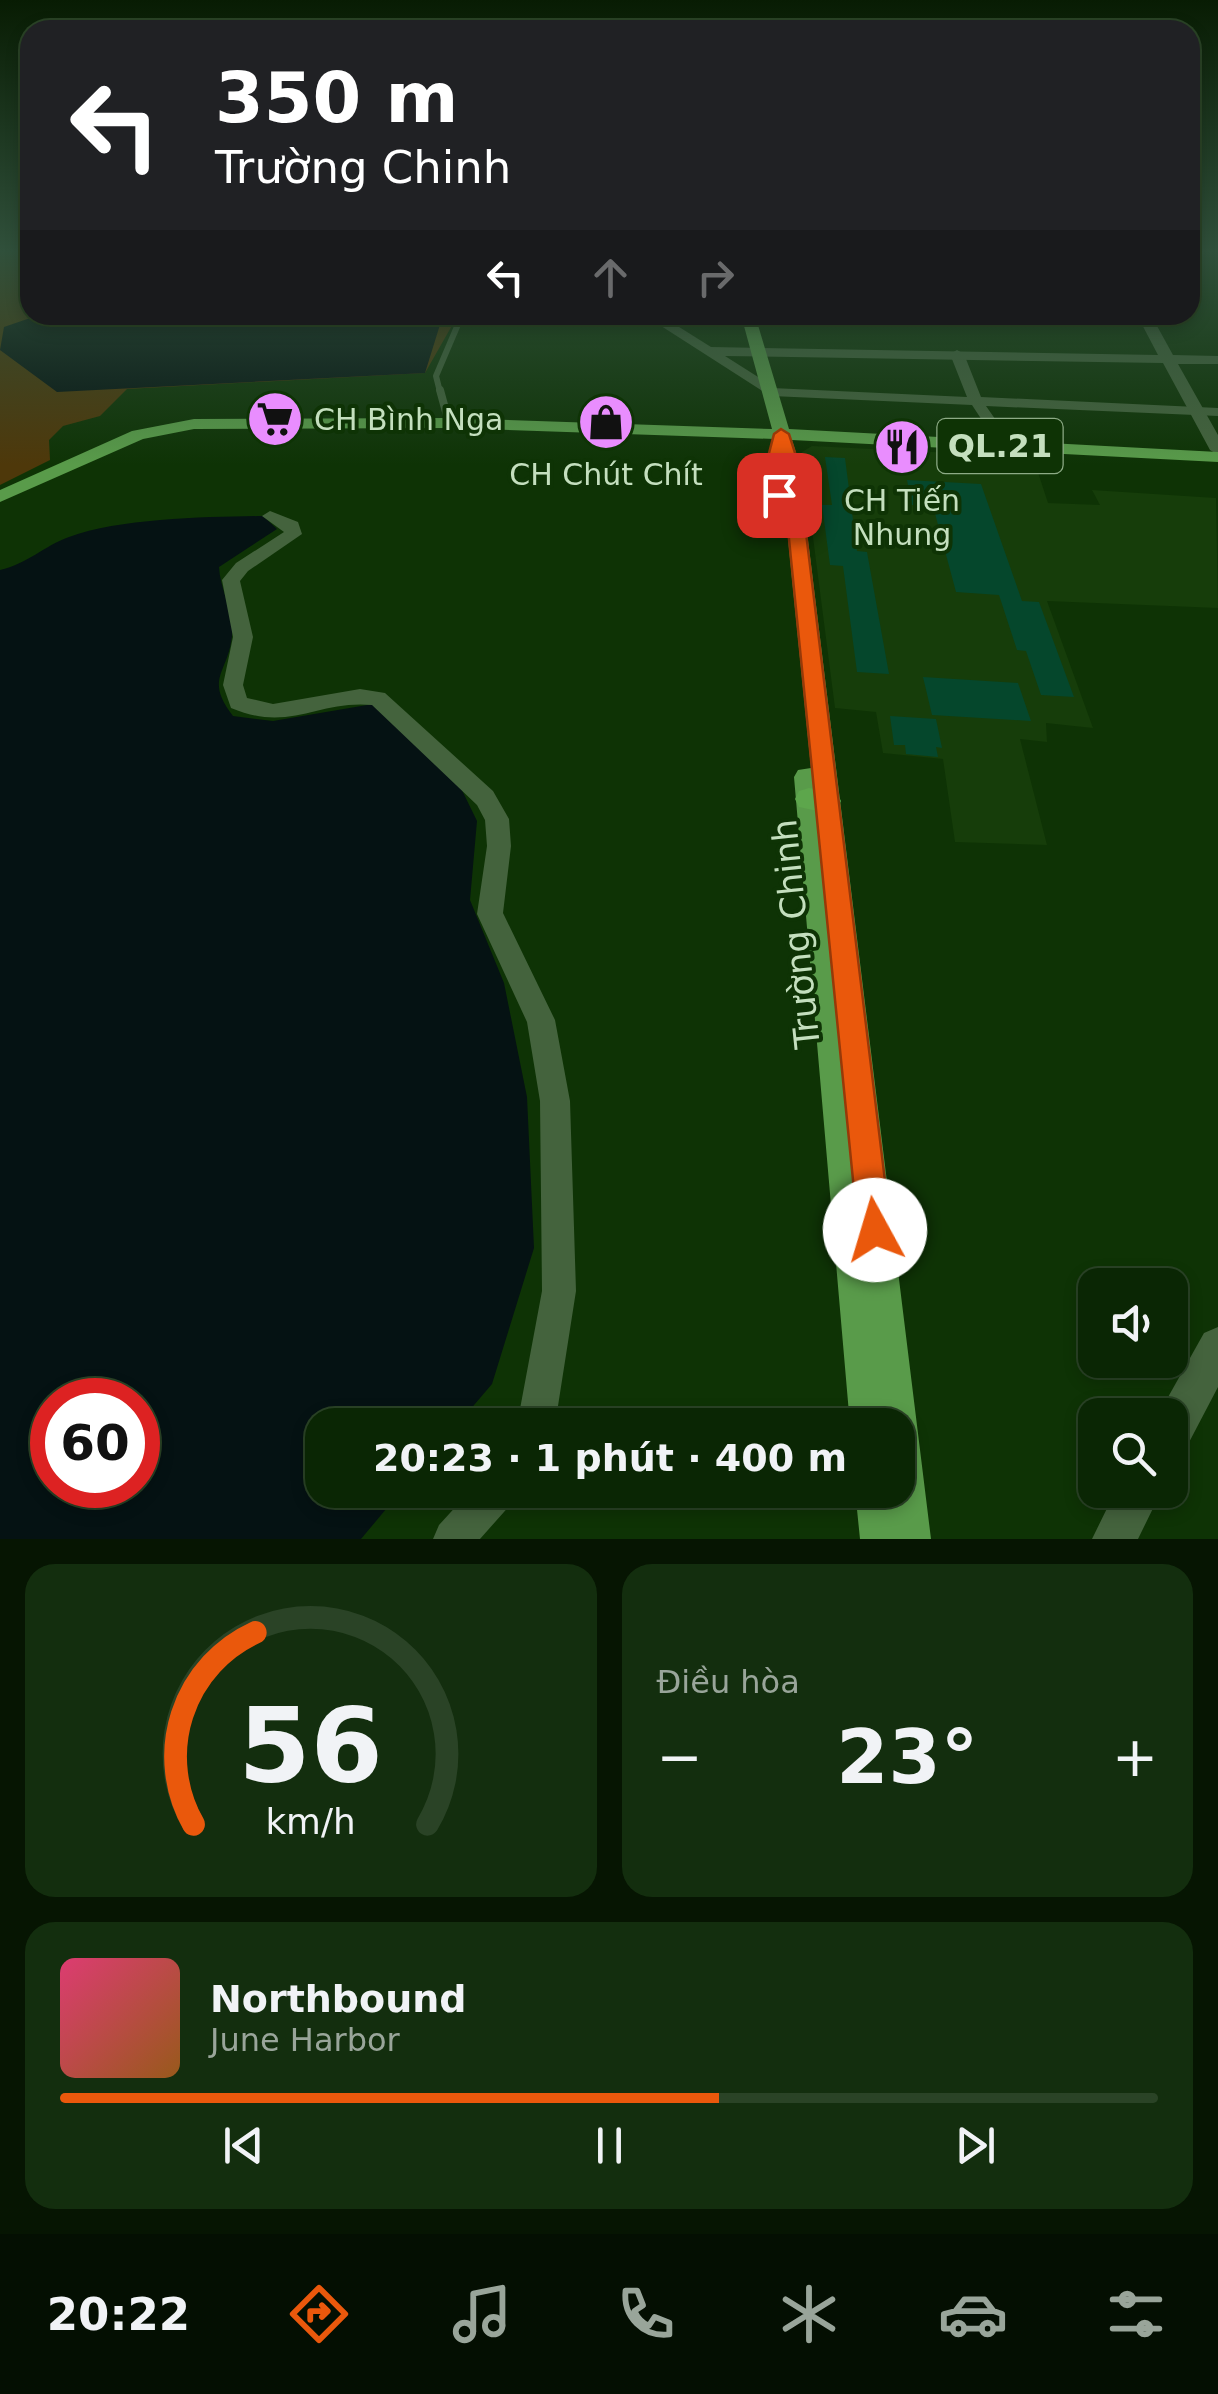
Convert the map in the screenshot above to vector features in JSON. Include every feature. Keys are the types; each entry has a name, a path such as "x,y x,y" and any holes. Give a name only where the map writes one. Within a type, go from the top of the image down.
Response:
{"main road":[{"name":"Trường Chinh","path":"751,325 781,434 776,457 894,1408"},
{"name":"Trường Chinh","path":"758,325 762,340 759,350"},
{"path":"0,497 138,435 194,424 449,423 781,434"},
{"name":"QL.21","path":"781,434 1218,457"},
{"name":"Trường Chinh","path":"818,800 870,1408"},
{"path":"879,1508 882,1539"},
{"name":"Trường Chinh","path":"906,1508 910,1539"}],"street":[{"path":"666,325 772,392 1218,412"},
{"path":"1150,325 1218,450"},
{"path":"708,352 1218,360"},
{"path":"957,354 976,401 1006,446"},
{"path":"270,516 292,526 292,534 242,567 232,580 243,636 234,685 238,703 274,714 359,694 378,698 485,798 497,819 499,846 490,914 541,1020 554,1101 559,1291 539,1408"},
{"path":"1188,1402 1218,1347"},
{"path":"453,1539 481,1508"},
{"path":"1114,1539 1130,1508"}],"lane":[{"path":"449,423 436,376 458,325"}],"shaded area":[{"path":"0,321 20,321 20,325 452,325 425,373 127,389 100,416 63,426 49,440 50,460 0,485"},
{"path":"20,322 20,325 440,325 425,373 57,392 0,350 4,327"},
{"path":"812,446 1033,457 1048,503 1100,505 1092,490 1216,498 1218,608 1047,601 1093,728 1046,723 1047,742 1020,739 1047,845 955,842 943,759 883,753 876,712 835,708 802,452"},
{"path":"263,516 277,529 219,567 232,628 219,684 224,703 233,716 273,721 373,704 458,782 477,821 470,900 504,983 527,1097 534,1248 492,1384 472,1408 305,1408 305,1508 387,1508 361,1539 0,1539 0,570 90,531 164,520"}],"building":[{"path":"825,457 845,458 857,551 867,552 889,674 857,672 843,566 830,565 822,505 832,505"},
{"path":"907,480 981,484 1022,601 1039,602 1074,697 1041,695 1026,651 1017,650 999,595 956,592 933,506 912,505"},
{"path":"923,677 1018,683 1031,721 932,715"},
{"path":"890,716 936,719 942,748 936,747 938,757 906,754 905,745 894,745"}],"place":[{"name":"CH Bình Nga","path":"275,419"},
{"name":"CH Chút Chít","path":"606,422"},
{"name":"CH Tiến Nhung","path":"902,447"}],"route":[{"path":"779,495 776,457 781,434 789,459 875,1230"}]}
